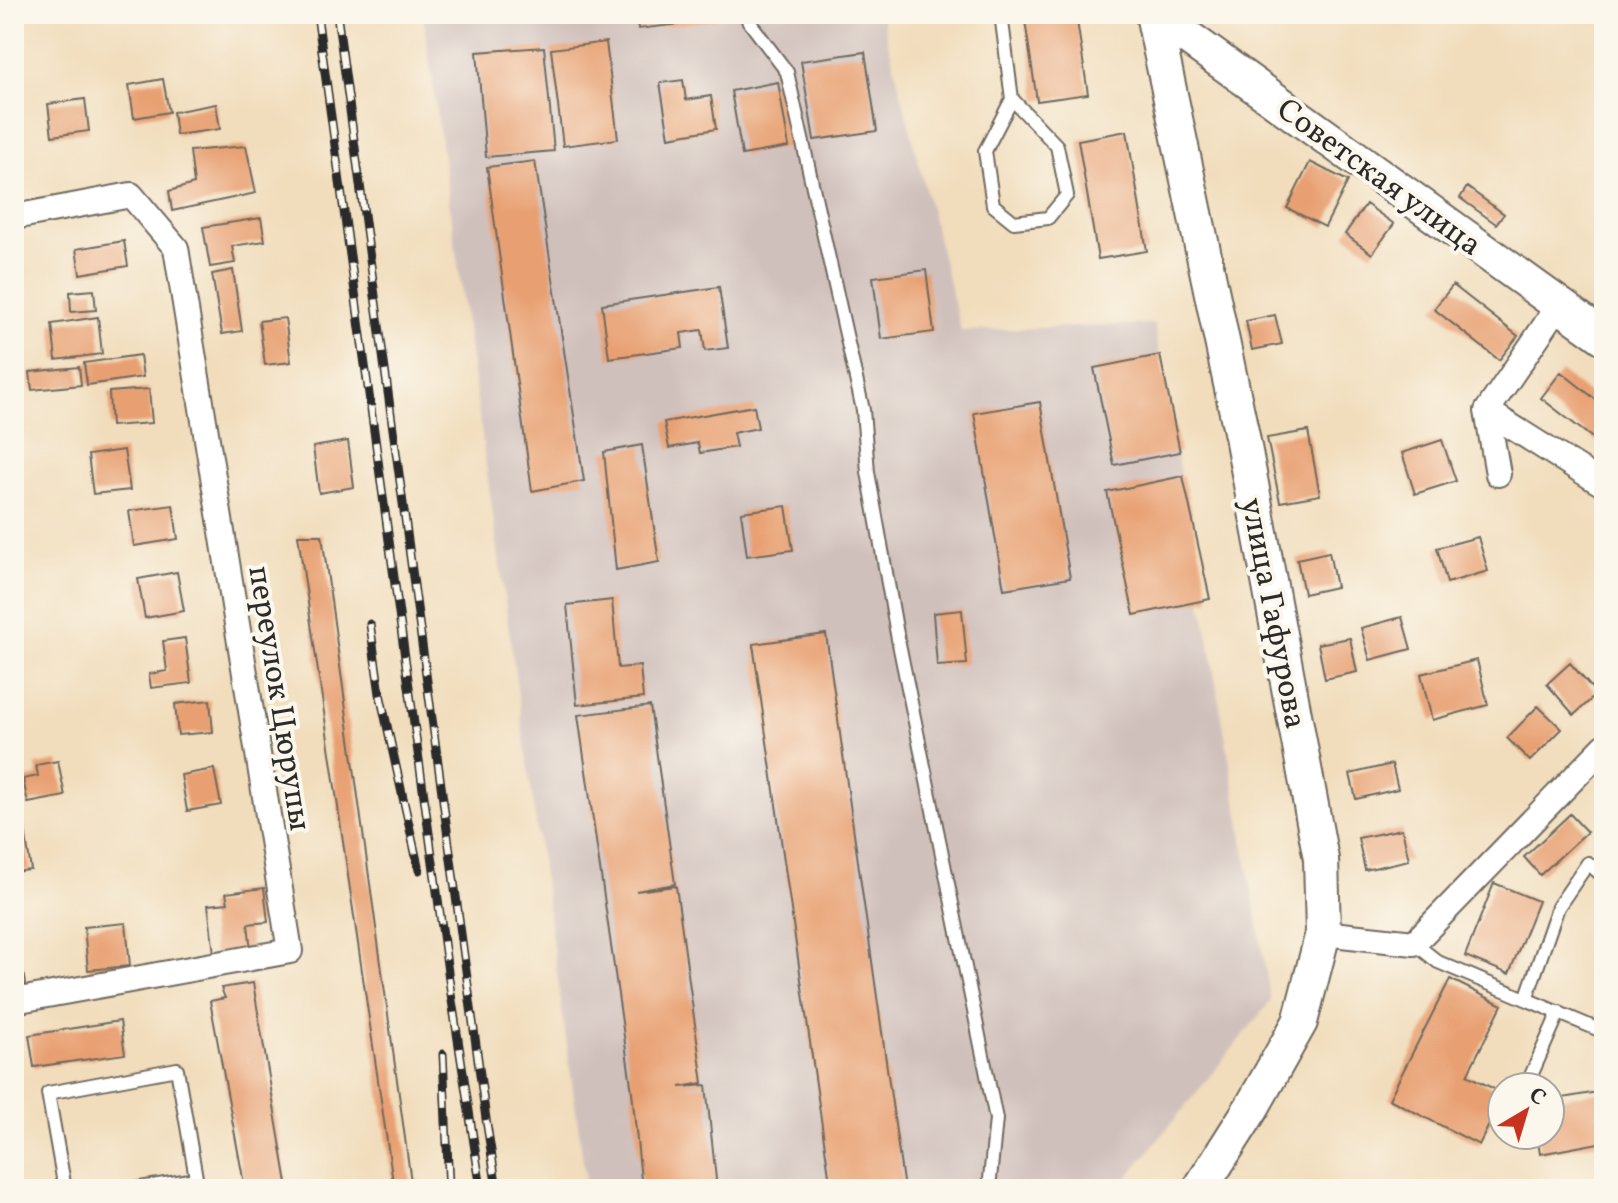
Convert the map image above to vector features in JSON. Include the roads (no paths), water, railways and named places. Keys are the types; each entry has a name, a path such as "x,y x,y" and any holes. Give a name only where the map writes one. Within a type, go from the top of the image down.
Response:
{"main road":[{"name":"Советская улица","path":"1154,14 1604,337"},
{"name":"улица Гафурова","path":"1154,14 1242,436 1321,859 1323,933 1300,1022 1209,1185"}],"street":[{"name":"переулок Цюрупы","path":"14,217 131,195 176,248 290,951 14,1001"},
{"path":"1498,474 1487,411 1559,305"},
{"path":"1487,411 1604,485"},
{"path":"1323,933 1414,943 1604,747"}],"lane":[{"path":"748,14 748,20 787,72 863,410 868,472 897,634 996,1119 989,1189"},
{"path":"1001,14 1012,99 985,151 993,205 1014,222 1048,218 1067,195 1057,146 1012,99"},
{"path":"1526,999 1558,907 1588,863 1604,877"},
{"path":"1414,943 1438,962 1604,1032"},
{"path":"1533,1071 1559,1012"},
{"path":"65,1189 48,1093 177,1069 197,1184 134,1189"}],"railway":[{"path":"317,14 451,994 481,1189"},
{"path":"337,14 497,1189"},
{"path":"370,624 380,694 419,870"},
{"path":"443,1054 449,1189"}]}
